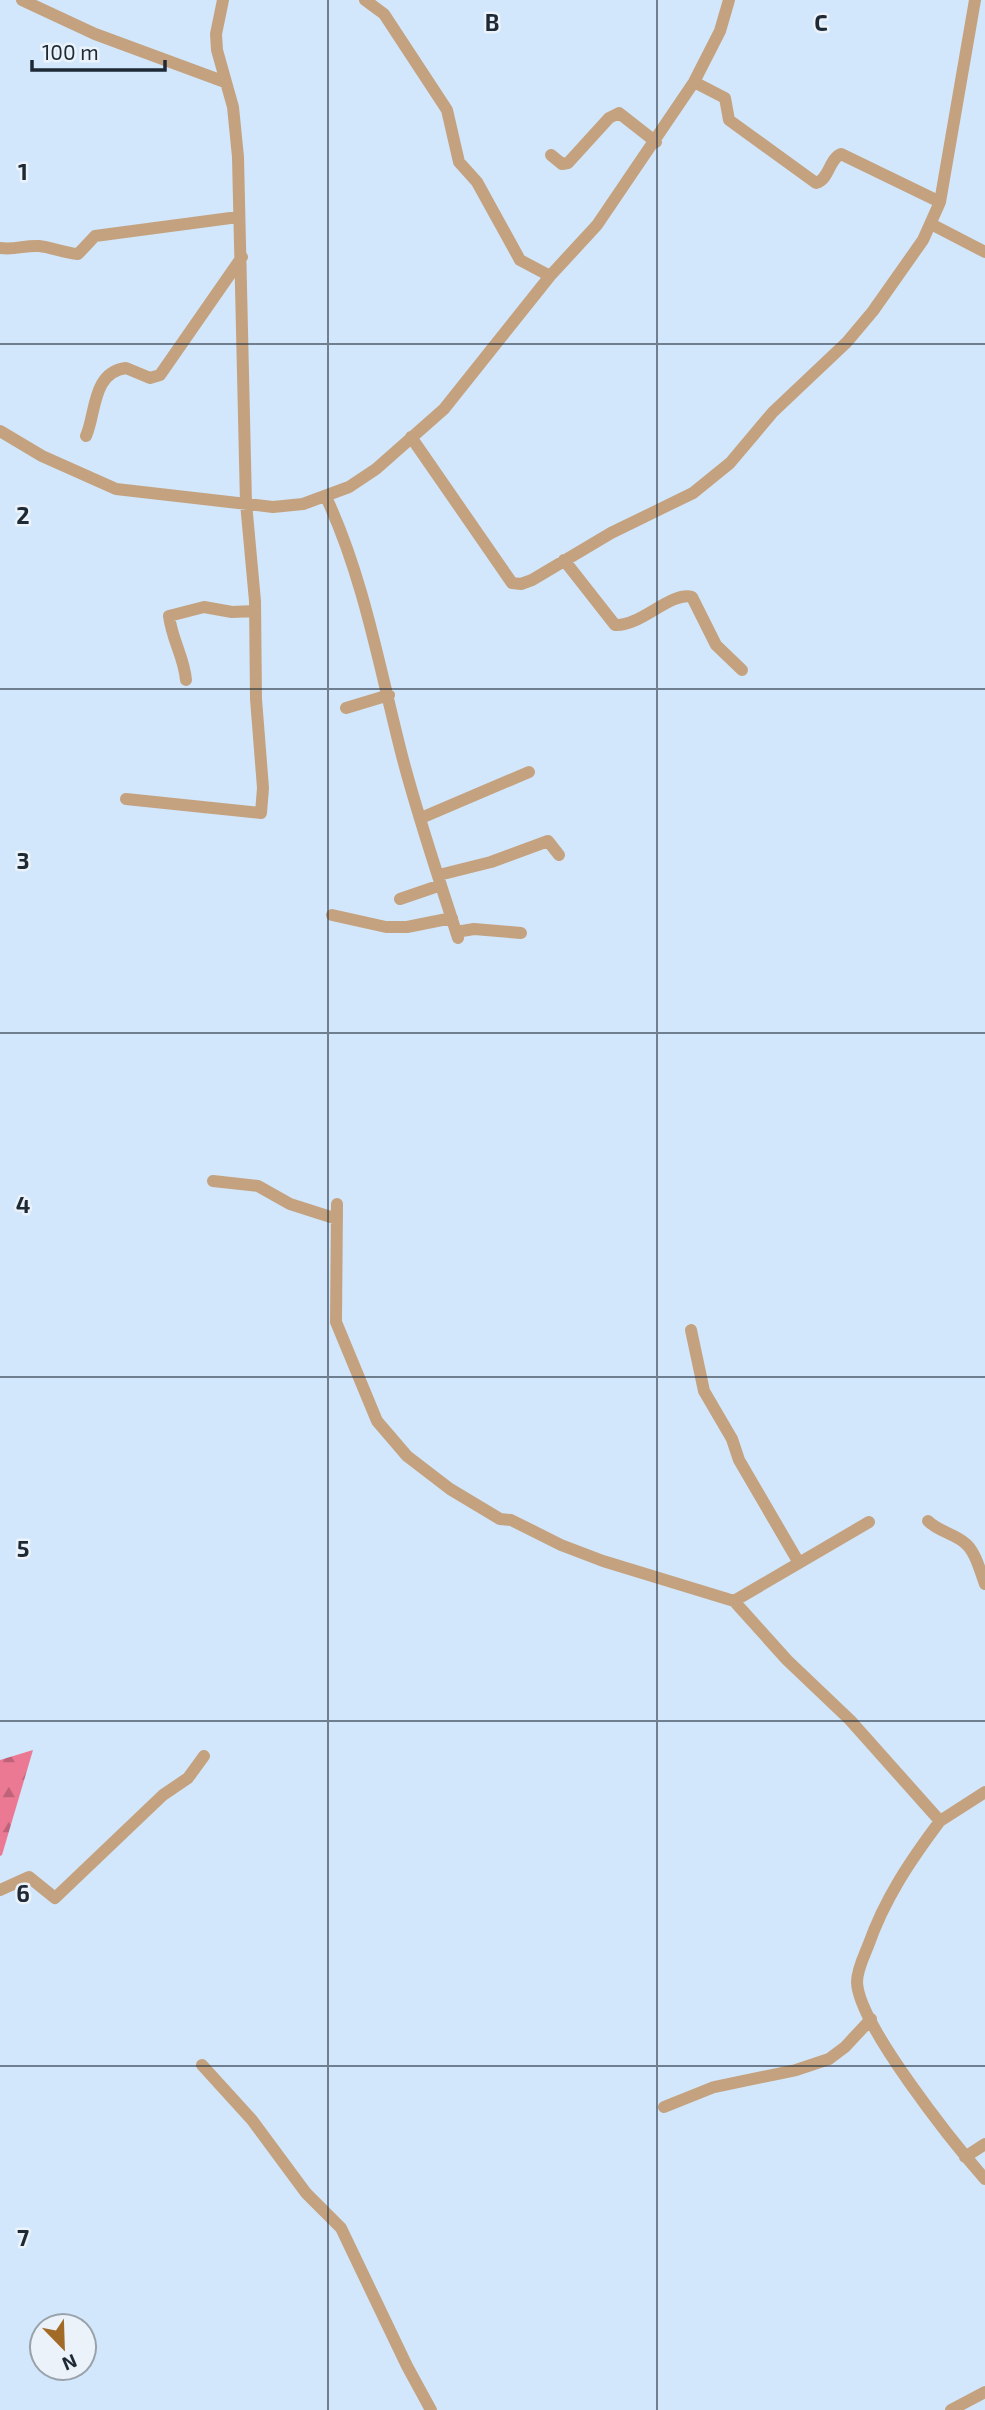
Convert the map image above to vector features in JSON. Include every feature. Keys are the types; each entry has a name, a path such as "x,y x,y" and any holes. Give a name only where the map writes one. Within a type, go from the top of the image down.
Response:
{"street":[{"path":"22,0 95,34 225,82"},
{"path":"126,799 261,813 263,788 256,699 255,611 246,503 242,256 236,130 216,34 223,0"},
{"path":"365,0 384,14 447,110 459,162 477,182 520,260 551,276"},
{"path":"0,430 42,456 116,489 272,507 303,504 349,487 376,469 458,393 551,276 597,225 656,142 694,82 720,31 729,0"},
{"path":"411,436 512,583 532,580 611,533 694,493 730,463 772,412 847,342 906,267 931,224 940,202 975,0"},
{"path":"694,82 725,98 729,120 816,183 823,180 835,157 841,154 940,202"},
{"path":"551,155 562,164 568,163 609,118 619,113 656,142"},
{"path":"0,248 18,250 29,246 44,246 56,252 78,254 95,236 239,217"},
{"path":"931,224 985,252"},
{"path":"86,436 92,404 106,381 121,369 150,378 160,375 242,256"},
{"path":"326,497 341,528 421,818 457,935 474,929 521,933"},
{"path":"564,560 615,625 630,623 682,597 692,597 716,645 742,670"},
{"path":"186,680 182,655 172,639 169,616 204,607 232,612 255,611"},
{"path":"346,708 389,695"},
{"path":"421,818 529,772"},
{"path":"400,899 440,880 548,841 559,855"},
{"path":"332,915 386,927 407,927 452,918"},
{"path":"213,1181 258,1186 290,1204 337,1219"},
{"path":"337,1204 336,1322 377,1421 407,1456 450,1489 500,1519 511,1520 561,1545 621,1567 734,1601 787,1660 850,1720 940,1821"},
{"path":"691,1330 704,1391 732,1439 739,1461 799,1563"},
{"path":"928,1521 937,1531 965,1542 975,1557 985,1584"},
{"path":"734,1601 869,1522"},
{"path":"0,1890 30,1877 55,1898 163,1795 188,1778 204,1756"},
{"path":"985,1792 940,1821 901,1874 881,1909 857,1982 871,2019 907,2080 985,2179"},
{"path":"664,2108 714,2087 796,2070 829,2059 845,2047 871,2019"},
{"path":"202,2065 252,2120 306,2193 341,2228 431,2410"},
{"path":"965,2157 985,2144"},
{"path":"951,2410 985,2392"}],"green space":[{"path":"33,1750 2,1855 0,1856 0,1760"}]}
